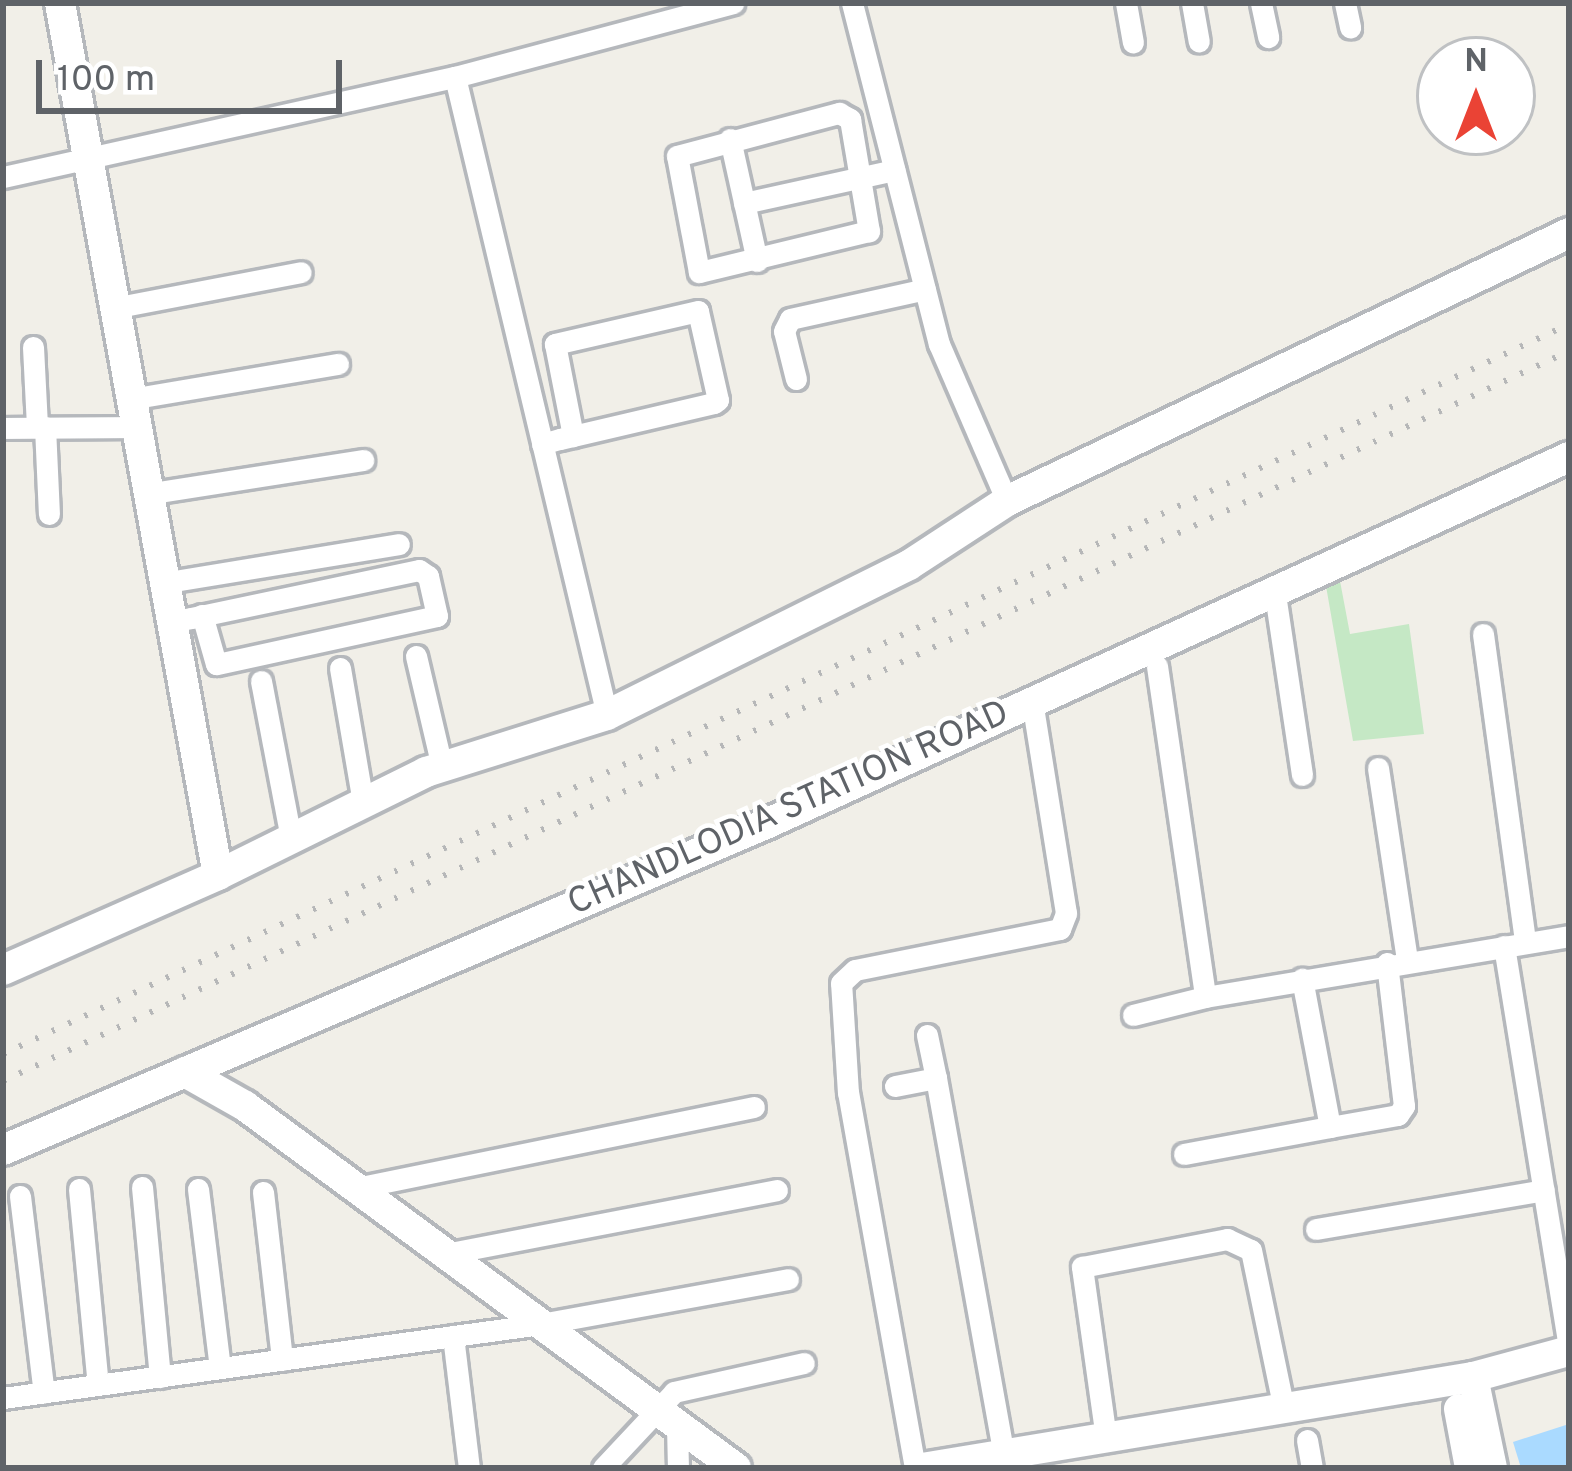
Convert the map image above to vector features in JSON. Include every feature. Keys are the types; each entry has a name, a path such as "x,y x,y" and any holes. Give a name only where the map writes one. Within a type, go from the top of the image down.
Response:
{"street":[{"path":"60,3 218,875"},
{"path":"3,177 455,77 733,3"},
{"path":"852,3 939,344 1006,501"},
{"path":"1126,3 1133,42"},
{"path":"1192,3 1199,40"},
{"path":"1261,3 1268,37"},
{"path":"1345,3 1350,27"},
{"path":"455,77 607,715"},
{"path":"845,115 862,176 869,231 699,272 676,174 682,151 845,115"},
{"path":"730,139 757,261"},
{"path":"744,202 895,170"},
{"path":"3,970 218,875 442,767 607,715 909,565 1006,501 1569,233"},
{"path":"113,308 301,272"},
{"path":"796,380 784,331 790,319 925,290"},
{"path":"542,443 573,436 718,400 698,311 555,344 573,436"},
{"path":"33,347 49,514"},
{"path":"3,428 132,413 338,364"},
{"name":"CHANDLODIA STATION ROAD","path":"3,1150 724,842 1569,457"},
{"path":"146,494 363,460"},
{"path":"162,583 399,544"},
{"path":"169,622 202,615 419,570 428,576 436,616 216,664 202,615"},
{"path":"1275,594 1302,775"},
{"path":"1032,701 1066,913 1060,929 855,970 842,982 848,1093 919,1468 1463,1379 1569,1349 1544,1190 1483,634"},
{"path":"416,656 442,767"},
{"path":"1157,666 1205,997"},
{"path":"340,668 363,803"},
{"path":"261,681 291,839"},
{"path":"1184,1154 1398,1115 1405,1106 1378,768"},
{"path":"1133,1015 1397,961 1569,936"},
{"path":"1302,979 1330,1127"},
{"path":"927,1035 1003,1451"},
{"path":"185,1072 356,1188 736,1468"},
{"path":"896,1086 936,1078"},
{"path":"356,1188 754,1107"},
{"path":"142,1186 160,1377"},
{"path":"80,1189 98,1385"},
{"path":"199,1189 220,1368"},
{"path":"445,1254 777,1190"},
{"path":"1316,1229 1544,1190"},
{"path":"263,1192 282,1360"},
{"path":"20,1196 44,1393"},
{"path":"1106,1438 1082,1268 1227,1239 1251,1250 1284,1409"},
{"path":"3,1398 541,1324 788,1279"},
{"path":"453,1336 470,1468"},
{"path":"603,1468 666,1416 687,1387 804,1364"},
{"path":"1463,1379 1470,1468"},
{"path":"1463,1379 1492,1468"},
{"path":"666,1416 678,1468"},
{"path":"1307,1439 1312,1468"}],"green space":[{"path":"1340,581 1350,634 1409,624 1424,734 1353,741 1326,586"}],"water":[{"path":"1569,1424 1569,1468 1521,1468 1513,1442"}],"railway":[{"path":"3,1054 1569,324"},
{"path":"3,1081 1569,351"}]}
